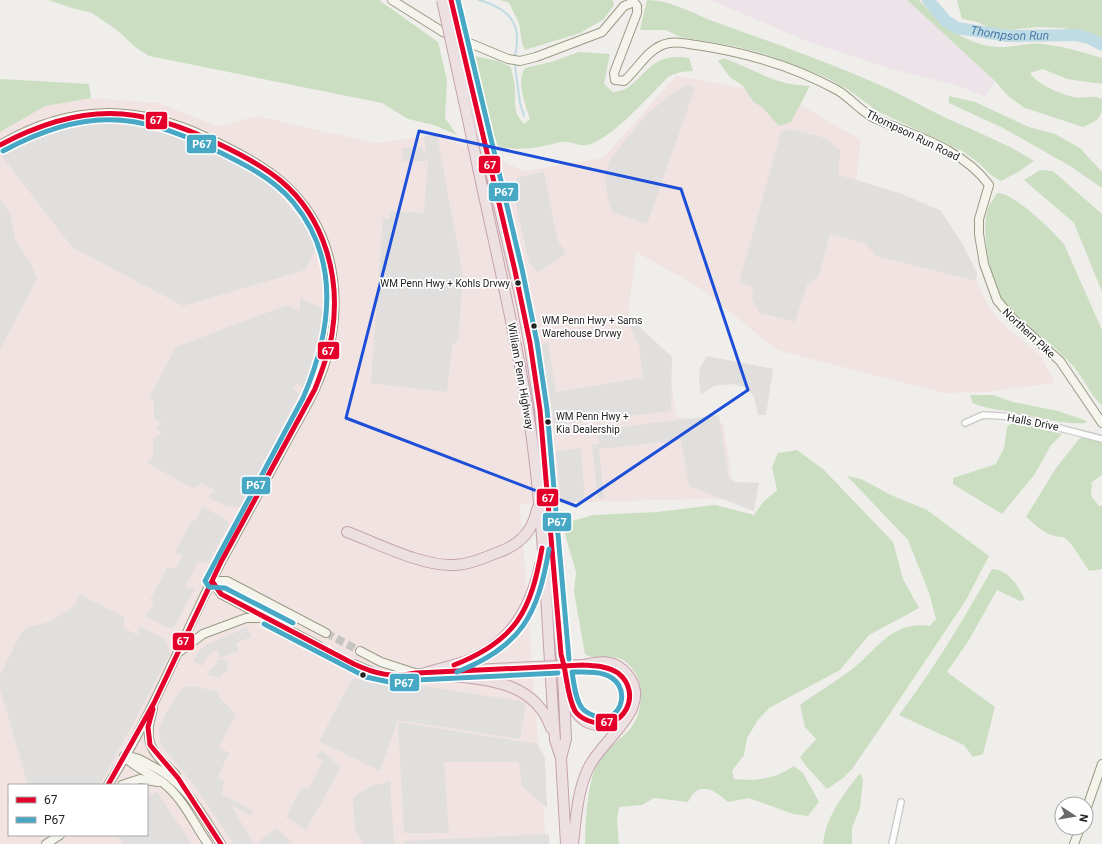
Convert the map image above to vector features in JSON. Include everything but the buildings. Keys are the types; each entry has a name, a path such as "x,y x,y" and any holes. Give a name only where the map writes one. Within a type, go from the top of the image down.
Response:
{"highway":[{"name":"William Penn Highway","path":"442,0 475,128 513,264 534,372 541,424 561,654 566,739 561,758"},
{"name":"William Penn Highway","path":"451,0 519,359 532,441 543,547 555,740 561,758 566,844"},
{"path":"347,532 424,561 440,564 463,564 506,550 520,541 533,523 539,499"},
{"path":"428,672 477,657 490,649 509,632 523,613 533,592 543,547"},
{"path":"561,654 572,704 577,714 593,724 603,725 614,722 622,715 628,705 629,694 626,683 620,675 612,669 583,665"},
{"path":"428,672 583,665 602,661 618,665 625,671 632,680 635,697 629,716 600,749 588,769 580,795 573,844"},
{"path":"428,672 502,684 520,690 531,697 541,708 549,721 555,740"}],"street":[{"name":"Thompson Run Road","path":"392,0 443,32 508,60 520,61 536,57 602,32 624,6 634,2 637,6 637,13 614,72 615,80 618,82 624,81 652,51 670,42 705,46 734,52 802,74 827,85 839,92 868,114 961,158 977,169 989,185"},
{"path":"0,145 32,127 54,120 79,115 119,113 160,119 184,127 213,140 270,173 289,188 304,205 322,235 329,254 335,294 332,329 325,362 309,401 212,580 158,693 109,784"},
{"name":"Northern Pike","path":"989,185 979,219 979,234 984,264 997,300 1012,318 1060,361 1102,423"},
{"name":"Halls Drive","path":"965,423 983,415 1017,417 1102,439"},
{"path":"212,580 221,594 319,646"},
{"path":"212,580 227,581 326,633"},
{"path":"177,654 203,634 246,618 267,618"},
{"path":"360,651 380,662 416,673"},
{"path":"354,664 376,674 392,677 428,672"},
{"path":"158,693 148,726 150,745 178,778 221,844"},
{"path":"124,756 130,763 168,786 181,802 208,844"},
{"path":"124,756 133,756 161,770 176,780 188,792"},
{"path":"1091,796 1102,764"},
{"path":"125,784 146,779 168,786"},
{"path":"892,844 901,802"},
{"path":"46,844 58,836"}],"highlighted area":[{"path":"419,131 681,189 748,390 576,506 346,418"}],"shaded area":[{"path":"710,0 907,0 995,81 985,97 956,85 891,69 809,42"},
{"path":"676,76 783,95 861,140 856,180 902,194 941,211 963,245 983,296 996,318 1040,355 1055,383 984,392 944,393 777,350 700,288 636,252 628,315 667,360 677,417 723,423 735,498 520,504 546,844 0,844 0,132 45,106 91,98 158,103 217,126 257,116 375,143 437,135 525,171 603,158"},
{"path":"687,85 695,88 647,224 612,212 607,194 605,178 609,162 647,114 671,94"},
{"path":"108,117 160,124 261,173 320,242 305,270 183,306 72,247 0,154 0,150 40,129"},
{"path":"791,129 825,138 841,151 838,167 839,175 902,194 941,211 963,245 977,273 976,281 876,256 865,243 830,234 819,276 807,285 795,322 760,313 752,300 753,287 739,283 781,132"},
{"path":"437,135 463,276 458,339 452,346 447,392 371,383 383,218 390,219 390,211 424,213 428,161 403,161 402,148 422,147 424,153 426,153 424,136"},
{"path":"544,172 557,239 566,254 538,272 529,263 512,186 516,185 516,178"},
{"path":"0,198 10,214 15,239 31,264 37,279 0,349"},
{"path":"300,298 329,312 328,326 324,342 305,389 296,383 293,389 300,393 240,507 226,506 208,497 215,490 202,483 193,488 147,463 153,457 153,439 162,433 155,429 162,423 154,419 154,401 149,398 176,347 287,305 300,312"},
{"path":"629,317 672,357 671,411 554,425 541,344 548,343 556,392 643,378 639,344 625,319"},
{"path":"707,356 773,369 766,415 758,415 754,397 746,387 732,384 714,386 701,394 699,380 700,368"},
{"path":"719,415 729,478 736,482 759,483 754,511 689,486 681,440 599,449 604,499 598,498 592,445 599,444 597,430"},
{"path":"581,448 585,501 561,503 556,451"},
{"path":"203,507 227,520 229,525 208,563 198,562 185,587 195,588 174,627 168,628 146,616 154,602 150,600 167,568 176,568 183,555 174,554 192,520 195,522"},
{"path":"79,594 124,617 124,628 138,635 139,626 165,639 170,654 101,784 28,784 0,688 0,675 21,633 26,628 49,622 66,612 77,602"},
{"path":"248,627 251,637 236,643 239,651 220,658 217,650 208,656 202,666 193,661 200,650 206,645"},
{"path":"218,659 229,661 226,673 222,673 221,678 208,675 210,669 217,664"},
{"path":"352,679 417,685 526,702 520,739 398,720 380,771 319,741"},
{"path":"193,686 219,692 218,696 236,714 219,747 229,753 218,777 224,781 222,794 253,811 251,816 231,805 254,844 234,844 194,785 161,745 159,729 166,713 182,688"},
{"path":"398,722 537,744 545,758 547,808 522,786 519,762 444,762 449,833 404,833"},
{"path":"321,750 341,767 306,830 286,817 301,788 309,789 323,760 316,758"},
{"path":"390,781 394,844 364,844 355,830 353,797 371,786"},
{"path":"157,792 192,844 124,844 117,836 148,836 148,795"},
{"path":"276,828 291,841 287,844 260,844 258,842"},
{"path":"549,834 549,844 405,844 404,841"}],"green space":[{"path":"48,0 379,0 438,42 447,80 445,118 457,135 434,125 408,119 382,103 149,56 135,47 117,30 92,13"},
{"path":"500,0 613,0 614,5 604,19 580,33 525,50 522,43 519,23 509,3"},
{"path":"647,0 665,2 683,8 709,20 850,72 1000,142 1034,161 1001,181 992,176 980,164 964,152 877,111 849,90 825,77 765,54 734,46 680,37 666,30 640,30"},
{"path":"907,0 919,0 935,17 954,32 965,38 987,46 1010,47 1031,44 1050,45 1102,58 1102,84 1067,79 1043,69 1030,73 1037,81 1063,94 1074,97 1094,97 1102,99 1099,118 1083,127 1025,108 1008,96 995,81"},
{"path":"957,0 1102,0 1102,38 1063,28 1038,27 1010,30 990,28 977,22 962,19"},
{"path":"579,52 610,54 604,84 613,92 623,90 631,85 645,71 662,60 674,57 689,58 693,71 681,72 669,76 620,125 598,141 588,145 561,142 522,149 498,146 482,107 475,56 498,61 511,67 515,86 516,112 524,124 530,119 521,86 522,74 525,68 551,62"},
{"path":"723,58 774,80 788,84 810,86 791,122 779,126 762,107 753,101 743,86 730,77 718,61"},
{"path":"0,79 89,84 91,98 45,106 0,132"},
{"path":"949,96 975,102 1029,127 1055,134 1080,148 1102,172 1102,188 1070,166 1003,128 949,103"},
{"path":"1040,170 1053,171 1102,214 1102,292 1074,223 1024,180"},
{"path":"997,193 1004,194 1022,205 1064,244 1102,330 1102,406 1071,364 1056,349 1012,312 1001,296 991,272 985,228 989,206"},
{"path":"970,395 993,395 1013,402 1058,411 1087,421 1085,423 1067,423 987,408 973,403"},
{"path":"1013,422 1062,434 1051,445 1035,474 1002,514 953,484 953,478 996,464 1004,448 1007,427"},
{"path":"1080,438 1089,438 1102,443 1102,475 1092,482 1091,496 1099,506 1102,506 1102,569 1089,571 1072,545 1064,537 1048,534 1026,517 1056,468"},
{"path":"797,450 824,470 893,542 903,579 919,608 869,635 840,670 769,708 758,720 747,738 744,755 732,771 734,779 750,780 766,778 780,774 794,766 803,773 819,802 808,816 793,814 749,798 728,802 712,790 701,789 692,795 688,802 654,798 642,805 619,807 617,821 619,844 585,844 588,797 595,769 601,758 630,729 635,721 639,709 641,689 633,669 622,659 595,657 585,654 574,592 576,572 562,524 593,515 657,512 715,505 754,515 763,502 777,490 772,467 778,453"},
{"path":"847,476 861,479 891,495 927,510 989,556 966,600 852,769 843,778 827,789 806,766 800,757 816,739 805,727 800,705 851,670 886,638 895,632 917,625 930,626 936,619 929,593 908,540"},
{"path":"992,569 1003,572 1013,580 1025,600 1020,601 997,590 969,640 947,672 995,707 983,754 973,757 964,745 899,715 948,644"},
{"path":"860,773 863,780 860,808 852,828 852,844 823,844 828,824 836,806"}],"waterway":[{"path":"479,0 498,7 511,18 517,34 515,55"},
{"name":"Thompson Run","path":"928,0 946,21 957,28 1008,36 1076,35 1089,38 1102,45"},
{"path":"515,66 520,103 524,116"}],"tunnel":[{"path":"326,633 360,651"},
{"path":"319,646 354,664"}],"transit line":[{"name":"67","path":"451,0 515,271 530,343 540,410 561,654 564,666"},
{"name":"P67","path":"458,0 522,269 537,342 547,409 569,659"},
{"name":"67","path":"0,145 29,131 57,121 84,115 110,114 136,116 163,122 191,131 244,157 281,181 296,196 309,213 319,231 326,250 331,271 334,292 332,334 323,369 315,389 221,562 154,703 109,784"},
{"name":"P67","path":"3,151 32,137 59,127 84,122 109,120 134,122 159,128 186,137 215,150 267,178 285,193 309,225 319,248 325,273 327,298 325,323 313,373 303,398 205,581 209,587 225,588 293,623"},
{"name":"67","path":"454,665 475,656 492,645 506,634 517,621 526,606 532,589 538,570 542,548"},
{"name":"P67","path":"457,672 497,652 523,626 539,593 549,549"},
{"name":"67","path":"212,581 221,594 354,664 377,673 400,675 564,666"},
{"name":"P67","path":"264,624 366,677 398,684 417,680 558,673"},
{"name":"67","path":"583,665 610,669 618,673 625,681 629,690 629,700 621,717 612,722 602,723 589,721 576,713 569,695 564,666 583,665"},
{"name":"P67","path":"572,672 596,672 613,679 619,685 621,693 621,702 618,709 612,715 605,717 595,716 585,711 578,700 572,672"},
{"name":"67","path":"153,709 148,727 150,745 178,778 221,844"}],"place":[{"name":"WM Penn Hwy + Kohls Drvwy","path":"518,283"},
{"name":"WM Penn Hwy + Sams Warehouse Drvwy","path":"534,326"},
{"name":"WM Penn Hwy + Kia Dealership","path":"548,422"}]}
